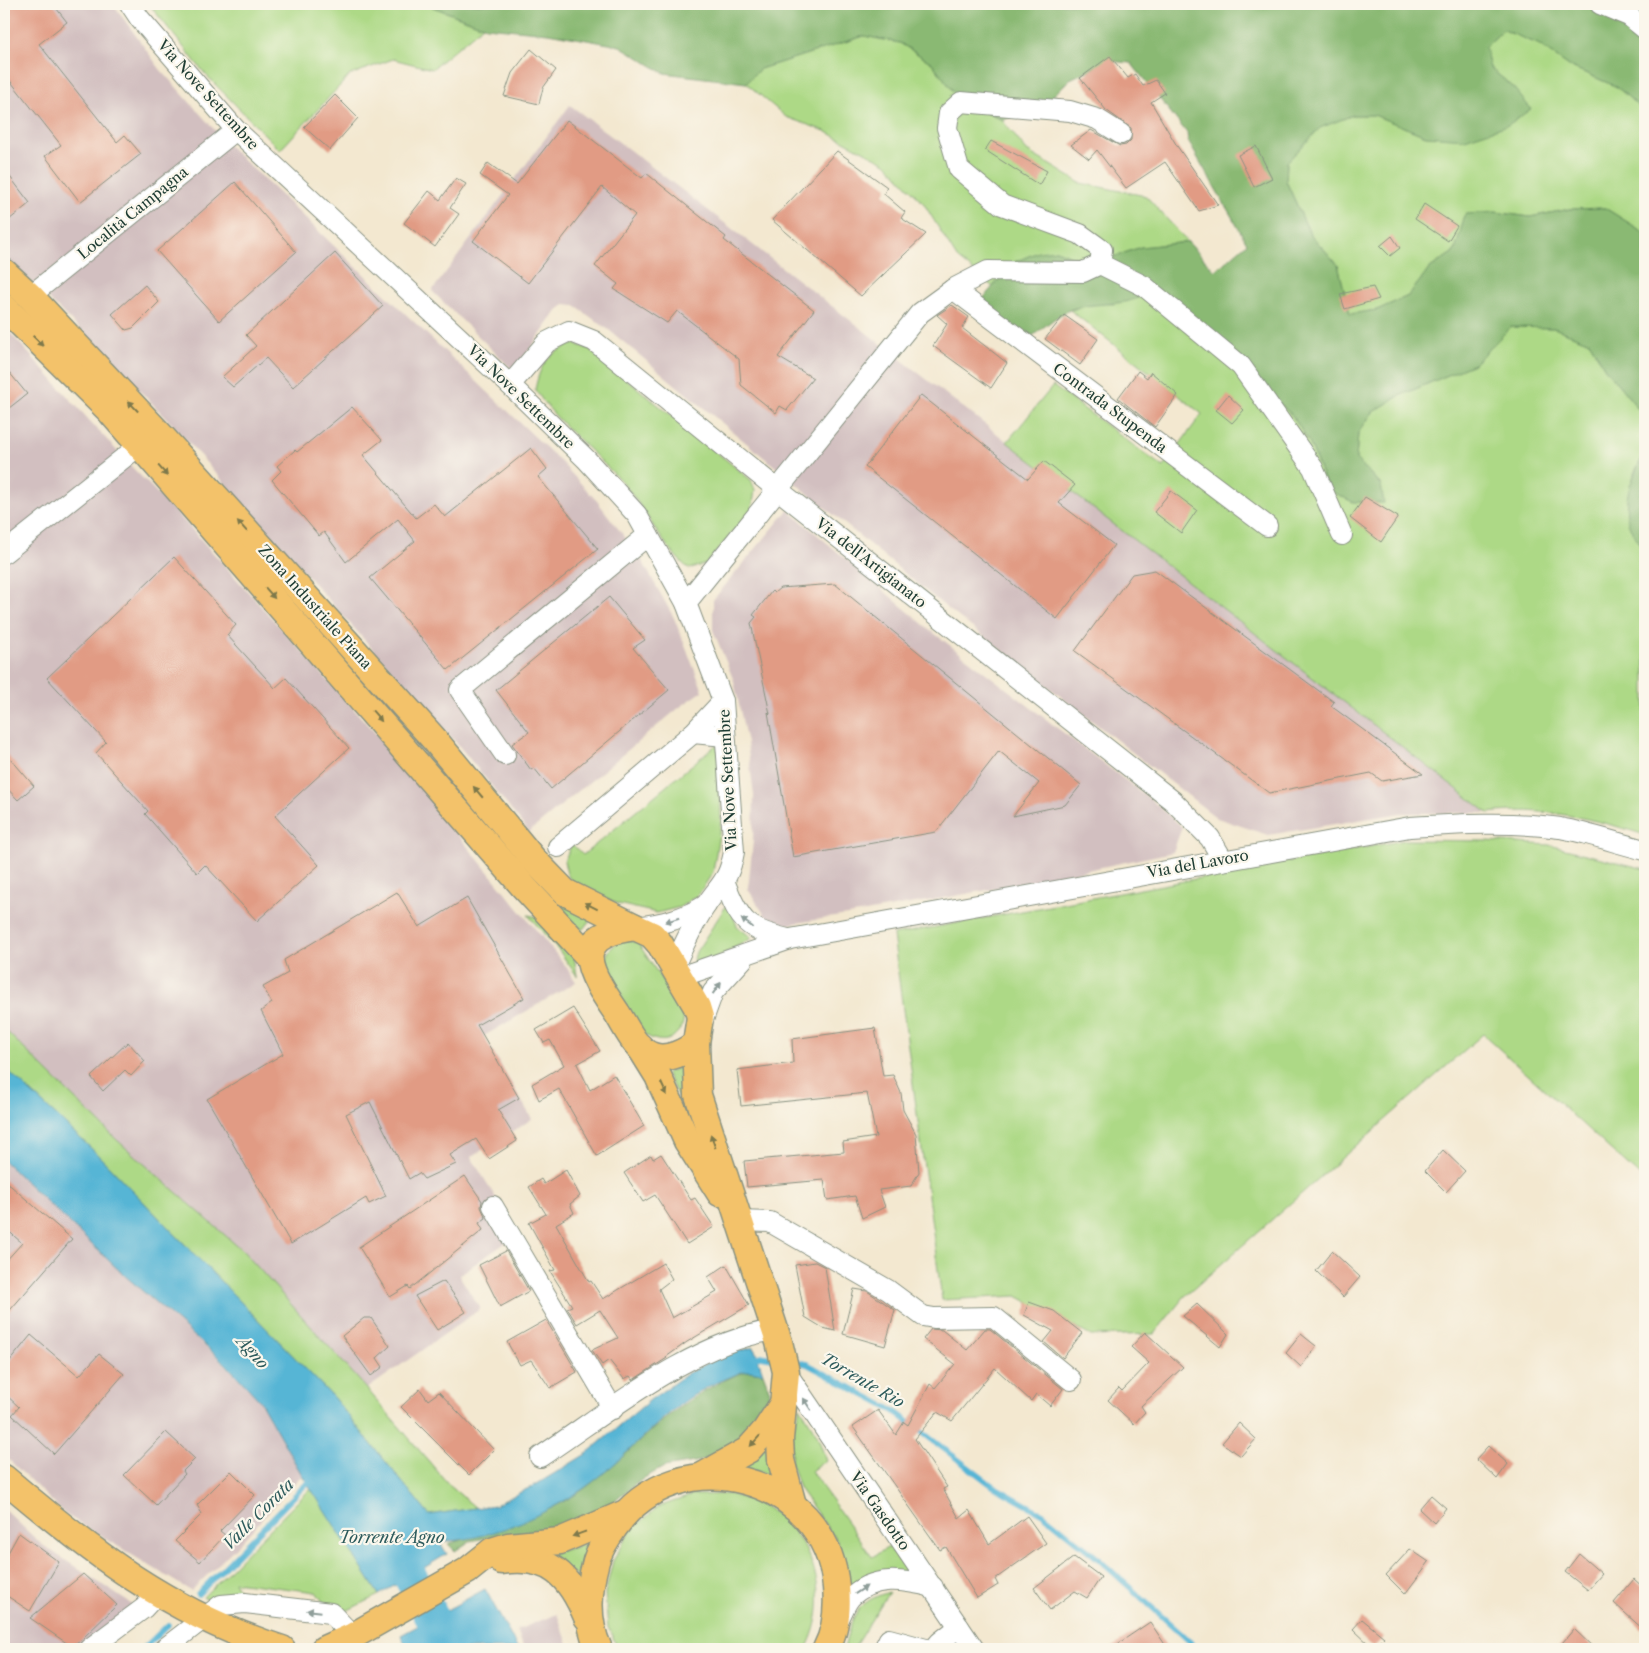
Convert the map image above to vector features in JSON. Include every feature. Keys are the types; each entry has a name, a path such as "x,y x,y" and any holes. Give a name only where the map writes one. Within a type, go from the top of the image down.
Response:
{"main road":[{"name":"Zona Industriale Piana","path":"4,272 30,296 163,438 434,739 531,856 564,892 652,936 698,1007 700,1017 697,1038 698,1095 738,1220"},
{"name":"Zona Industriale Piana","path":"4,307 109,410 524,887 588,956"},
{"path":"635,927 612,932 601,938 588,956 590,968 595,980 658,1076 687,1141 738,1220 777,1336 786,1372 780,1439 781,1460 793,1505"},
{"path":"640,1047 654,1056 679,1054 697,1038"},
{"path":"702,1476 748,1450 765,1431 784,1402"},
{"path":"342,1644 468,1571 492,1551 508,1546 560,1541 590,1530 623,1514 646,1495 673,1482 702,1476 734,1477 766,1487 793,1505 812,1525 826,1548 835,1574 837,1602 830,1639"},
{"path":"4,1478 64,1529 115,1567 203,1620 247,1638 282,1649"},
{"path":"596,1642 590,1586 600,1547 623,1514"},
{"path":"468,1571 519,1559 543,1563 564,1577 576,1592 596,1642"}],"street":[{"name":"Via Nove Settembre","path":"130,4 140,19 236,130 510,384 592,466 637,515 686,603 723,701 734,852 725,883 706,905 687,938 677,972"},
{"path":"1600,4 1629,16 1645,29"},
{"path":"1100,264 1102,250 1080,234 1002,205 959,169 947,128 949,114 961,102 1070,111 1097,119 1121,134"},
{"name":"Località Campagna","path":"30,296 236,130"},
{"path":"686,603 920,313 953,289 988,271 1083,272 1100,264"},
{"path":"1100,264 1144,286 1241,366 1313,468 1342,534"},
{"name":"Contrada Stupenda","path":"953,289 1267,526"},
{"name":"Via dell'Artigianato","path":"510,384 547,342 570,331 594,341 777,489 1173,801 1210,838 1223,860"},
{"path":"4,553 140,445"},
{"path":"505,755 460,690 648,535"},
{"path":"531,856 558,847 693,733 723,701"},
{"path":"693,733 725,736"},
{"name":"Via del Lavoro","path":"677,972 790,939 1410,827 1460,824 1525,824 1561,828 1645,850"},
{"path":"552,878 551,861 558,847"},
{"path":"725,883 741,918 762,933 790,939"},
{"name":"Via Nove Settembre","path":"635,927 661,924 678,919 706,905"},
{"name":"Via del Lavoro","path":"697,1038 712,992 736,964 753,951"},
{"path":"493,1206 613,1409"},
{"path":"738,1220 770,1222 888,1290 923,1316 994,1317 1071,1380"},
{"path":"540,1457 689,1359 732,1339 777,1336"},
{"name":"Via Gasdotto","path":"786,1372 974,1649"},
{"path":"830,1639 849,1599 864,1587 885,1580 911,1582 932,1587"},
{"path":"89,1649 137,1613 158,1593"},
{"path":"164,1649 221,1605 245,1603 331,1612 342,1644"},
{"path":"934,1649 959,1627"},
{"path":"884,1649 889,1639 926,1649"}],"shaded area":[{"path":"4,4 113,4 160,69 229,146 556,457 597,501 640,557 674,618 703,691 680,707 529,832 460,747 172,424 96,345 4,256"},
{"path":"570,105 1488,813 1401,813 1268,835 1217,818 947,608 609,330 575,306 565,305 558,310 514,371 432,291"},
{"path":"4,326 127,462 187,524 439,804 457,834 565,965 576,982 484,1036 532,1119 471,1157 518,1234 459,1275 480,1309 367,1389 243,1251 117,1140 4,1029"},
{"path":"788,510 930,630 1151,800 1182,827 1173,852 1021,884 860,913 777,926 766,917 748,889 753,841 754,795 747,743 734,681 713,630 713,600"},
{"path":"4,1161 123,1274 225,1364 260,1401 302,1475 243,1540 191,1591 65,1514 4,1455"},
{"path":"4,1509 41,1544 137,1608 74,1649 4,1649"},
{"path":"557,1614 570,1649 524,1649 517,1630"}],"green space":[{"path":"149,4 425,4 483,26 432,69 393,59 350,75 280,150 206,75"},
{"path":"425,4 1645,4 1645,112 1617,87 1569,66 1538,44 1503,30 1485,47 1490,68 1512,86 1531,109 1508,125 1465,139 1426,136 1374,115 1353,115 1320,128 1287,162 1286,181 1310,234 1338,265 1350,314 1377,310 1408,296 1430,268 1455,251 1465,214 1495,212 1530,217 1570,209 1605,208 1645,233 1645,417 1604,367 1590,342 1554,328 1511,327 1474,364 1399,396 1373,412 1358,433 1356,459 1381,485 1384,503 1353,502 1328,490 1310,444 1292,415 1197,328 1148,293 1130,301 1072,309 1053,320 1021,345 973,311 1012,263 1038,252 1056,250 1079,259 1113,257 1141,247 1188,242 1215,271 1247,243 1188,141 1187,133 1131,63 1108,61 1070,79 1051,98 1004,120 971,104 953,91 932,63 900,43 864,36 760,69 746,83 664,73 620,46 548,33 486,27"},
{"path":"1503,30 1538,44 1569,66 1617,87 1645,112 1645,233 1605,208 1570,209 1530,217 1495,212 1455,251 1430,268 1408,296 1377,310 1350,314 1338,265 1310,234 1286,181 1287,162 1320,127 1353,115 1374,115 1426,136 1512,86 1490,68 1485,47"},
{"path":"864,36 900,43 932,63 953,91 971,104 1002,120 1027,151 1080,183 1146,196 1188,242 1141,247 1113,257 1079,259 1056,250 1012,263 993,287 957,258 924,204 886,163 825,131 786,117 746,83 760,69"},
{"path":"1147,293 1197,328 1292,415 1310,444 1328,490 1381,485 1356,459 1358,433 1373,412 1399,396 1473,364 1511,327 1554,328 1590,342 1604,367 1645,417 1645,453 1634,473 1641,545 1645,550 1645,835 1568,815 1528,811 1488,813 1007,442 1053,386 1163,467 1202,414 1070,310 1099,303 1113,304"},
{"path":"575,344 589,349 751,480 755,490 752,509 706,564 689,569 679,560 622,482 565,426 535,390 540,373 547,360 558,351"},
{"path":"1645,453 1645,550 1630,527 1627,503 1633,478"},
{"path":"716,745 719,752 721,822 713,872 699,894 680,907 657,913 618,904 573,884 567,874 564,861 572,844 583,855"},
{"path":"481,811 591,919 582,930 528,880 477,814"},
{"path":"1405,840 1486,841 1549,845 1645,869 1645,1181 1483,1034 1184,1297 1154,1334 1091,1336 1017,1296 942,1300 893,935"},
{"path":"728,903 737,926 752,938 700,967 693,963 696,952"},
{"path":"528,915 543,918 574,955 577,976 560,952"},
{"path":"625,939 638,943 683,1012 684,1019 681,1028 667,1040 650,1038 638,1028 604,970 605,959 609,951"},
{"path":"4,1029 117,1140 243,1251 367,1389 450,1486 476,1508 429,1515 333,1397 95,1152 4,1067"},
{"path":"687,1064 707,1153 666,1073"},
{"path":"747,1371 763,1373 770,1392 760,1426 733,1448 700,1461 664,1467 644,1478 593,1518 566,1528 470,1541 455,1551 448,1544 519,1522 569,1498 606,1471 679,1408 721,1382"},
{"path":"800,1407 817,1435 826,1460 811,1471 872,1557 889,1547 910,1574 850,1588 837,1541 799,1488 791,1463 792,1432"},
{"path":"774,1436 775,1476 745,1468"},
{"path":"311,1488 379,1595 342,1613 331,1613 316,1592 234,1582 245,1603 217,1607 203,1597"},
{"path":"730,1494 766,1507 783,1520 807,1552 814,1570 818,1590 818,1610 814,1630 806,1649 618,1649 608,1627 605,1594 613,1561 630,1531 658,1507 693,1495"},
{"path":"587,1544 577,1576 544,1555"},
{"path":"889,1592 853,1649 844,1649 857,1612 869,1601"}],"water":[{"name":"Torrente Agno","path":"4,1067 95,1152 333,1397 429,1515 495,1505 537,1484 586,1454 650,1400 688,1373 721,1356 754,1347 763,1373 741,1372 709,1386 689,1398 601,1475 583,1489 552,1508 494,1532 475,1537 439,1541 447,1554 379,1595 302,1475 260,1401 225,1363 123,1274 4,1161"},
{"path":"485,1589 518,1649 407,1649 401,1635"}],"building":[{"path":"4,4 53,4 67,22 39,44 117,142 125,135 141,154 80,202 45,156 61,145 4,73"},
{"path":"531,49 556,70 543,88 539,104 504,96 512,73"},
{"path":"1110,56 1128,78 1135,74 1143,86 1156,80 1165,93 1151,102 1177,146 1218,205 1199,211 1165,162 1126,188 1097,150 1089,159 1071,145 1091,130 1120,146 1126,145 1131,140 1131,128 1106,110 1080,78"},
{"path":"335,95 358,118 330,150 304,127"},
{"path":"567,120 642,178 646,173 726,237 724,240 814,310 778,357 813,378 787,410 780,406 776,413 741,385 739,359 677,311 667,323 614,289 618,284 595,266 635,215 602,187 528,283 473,241 508,195 480,175 488,163 517,184"},
{"path":"991,141 1047,171 1039,185 985,150"},
{"path":"1256,146 1272,178 1254,187 1238,155"},
{"path":"837,151 887,187 884,194 905,212 901,218 926,234 861,296 772,220"},
{"path":"4,169 30,203 4,224"},
{"path":"456,178 466,184 450,208 459,214 435,247 404,223 429,191 440,200"},
{"path":"235,182 296,252 219,321 157,251"},
{"path":"1424,204 1457,226 1448,241 1415,219"},
{"path":"1392,236 1400,248 1390,256 1380,246"},
{"path":"335,253 383,306 293,387 266,358 233,387 222,377 256,346 246,335"},
{"path":"145,285 159,302 133,328 126,330 112,314"},
{"path":"1373,287 1379,299 1345,309 1340,294"},
{"path":"952,305 969,317 962,328 1007,363 991,388 933,346 947,324 937,315"},
{"path":"1064,315 1098,339 1080,365 1045,339"},
{"path":"4,366 27,394 4,412"},
{"path":"1138,371 1147,378 1151,372 1178,395 1155,427 1118,398"},
{"path":"921,395 1028,479 1044,461 1075,485 1059,503 1114,545 1057,619 865,467"},
{"path":"1228,395 1244,410 1232,423 1216,410"},
{"path":"352,407 382,440 363,455 416,518 434,504 445,517 531,448 547,469 538,477 598,549 448,670 370,578 415,541 398,519 346,562 324,532 319,536 272,480 281,471 277,466"},
{"path":"1171,491 1197,510 1181,533 1154,512"},
{"path":"1365,497 1398,517 1381,542 1350,518"},
{"path":"174,557 236,625 227,635 275,688 286,678 349,748 275,816 319,865 257,921 205,865 197,873 145,814 148,811 96,753 106,742 47,678"},
{"path":"1155,570 1334,702 1331,706 1423,774 1382,781 1371,773 1269,793 1075,651 1132,574"},
{"path":"835,584 1081,785 1065,805 1013,816 1039,783 999,751 936,832 793,857 768,712 770,714 751,623 756,617 753,615 772,591 774,593 780,588"},
{"path":"609,597 645,640 633,648 669,690 551,789 534,768 531,770 512,744 529,732 496,690"},
{"path":"4,751 34,786 18,800 4,785"},
{"path":"397,892 419,927 467,898 524,998 477,1025 519,1098 498,1110 517,1141 489,1159 476,1139 450,1155 456,1164 424,1179 419,1173 409,1179 370,1102 346,1114 386,1196 369,1204 366,1198 291,1244 207,1099 283,1054 261,1011 272,1003 263,987 288,973 284,960"},
{"path":"573,1008 600,1051 577,1064 590,1090 614,1075 644,1126 597,1156 559,1089 539,1100 532,1084 564,1065 550,1040 544,1043 536,1030"},
{"path":"875,1028 883,1076 893,1075 901,1093 903,1110 916,1134 919,1172 911,1186 879,1190 885,1207 862,1218 855,1196 827,1200 824,1180 747,1187 744,1161 844,1152 843,1142 876,1137 867,1093 741,1106 737,1070 793,1063 792,1039"},
{"path":"128,1042 145,1061 131,1076 125,1070 103,1091 91,1077"},
{"path":"1443,1150 1465,1171 1446,1192 1425,1171"},
{"path":"661,1154 691,1200 695,1198 714,1227 687,1244 655,1195 643,1202 624,1173 651,1155 653,1159"},
{"path":"566,1170 580,1196 570,1204 574,1213 556,1224 589,1282 591,1281 603,1299 663,1263 672,1279 659,1289 672,1318 717,1292 708,1277 726,1265 749,1305 687,1342 667,1358 633,1380 630,1376 624,1379 609,1360 602,1365 592,1350 618,1338 600,1310 577,1324 567,1308 572,1306 550,1271 555,1270 529,1223 546,1214 529,1187 541,1179 544,1184"},
{"path":"465,1176 482,1201 481,1207 486,1218 479,1223 483,1230 410,1289 408,1286 390,1297 359,1247"},
{"path":"4,1180 72,1239 4,1317 4,1263 22,1243 4,1227"},
{"path":"506,1251 529,1291 500,1307 479,1265"},
{"path":"1332,1251 1360,1277 1343,1297 1316,1271"},
{"path":"815,1262 825,1267 835,1331 823,1328 805,1317 795,1265"},
{"path":"444,1281 466,1312 437,1330 415,1296"},
{"path":"854,1289 867,1291 895,1310 885,1346 843,1334"},
{"path":"1029,1302 1054,1311 1082,1333 1063,1358 1044,1342 1053,1331 1024,1315"},
{"path":"1197,1304 1228,1334 1220,1347 1183,1316"},
{"path":"364,1318 371,1318 390,1346 377,1358 383,1367 371,1376 342,1336"},
{"path":"546,1320 577,1372 550,1388 531,1360 520,1365 507,1342"},
{"path":"931,1329 942,1330 967,1350 985,1329 990,1329 1063,1389 1050,1406 1036,1394 1031,1401 995,1368 952,1421 937,1412 915,1439 947,1487 943,1489 959,1518 969,1510 989,1544 1027,1516 1046,1543 995,1579 998,1585 977,1598 946,1547 940,1550 853,1427 878,1410 896,1435 904,1422 908,1425 930,1384 935,1388 955,1364 923,1339"},
{"path":"1145,1332 1183,1367 1141,1406 1145,1412 1134,1424 1108,1400 1119,1388 1122,1391 1149,1363 1131,1347"},
{"path":"1301,1334 1316,1346 1301,1367 1286,1353"},
{"path":"31,1335 79,1376 99,1354 124,1374 54,1454 12,1415 19,1407 4,1393 4,1368"},
{"path":"420,1389 428,1400 439,1392 494,1450 469,1475 401,1407"},
{"path":"1239,1423 1256,1439 1241,1456 1222,1443"},
{"path":"166,1432 195,1459 183,1471 185,1474 156,1505 124,1475"},
{"path":"1488,1446 1508,1464 1497,1479 1476,1459"},
{"path":"231,1471 255,1495 220,1531 225,1535 200,1562 175,1541 202,1514 197,1505"},
{"path":"1431,1495 1446,1508 1434,1523 1419,1509"},
{"path":"19,1533 59,1562 30,1611 4,1594 4,1560"},
{"path":"1410,1549 1429,1562 1405,1594 1386,1575"},
{"path":"1579,1554 1602,1574 1588,1590 1565,1572"},
{"path":"1074,1557 1101,1577 1087,1598 1075,1591 1050,1610 1034,1588"},
{"path":"83,1574 117,1605 82,1639 71,1646 30,1618"},
{"path":"1634,1579 1645,1589 1645,1631 1614,1603"},
{"path":"1362,1619 1384,1637 1373,1648 1353,1629"},
{"path":"1150,1622 1168,1649 1110,1649"},
{"path":"1574,1629 1595,1649 1557,1649"}],"waterway":[{"name":"Torrente Rio","path":"751,1359 761,1356 777,1359"},
{"name":"Torrente Rio","path":"791,1361 807,1364 894,1411 993,1486 1043,1514 1095,1556 1198,1649"},
{"name":"Valle Corata","path":"198,1594 312,1478"},
{"name":"Agno","path":"388,1535 449,1649"},
{"name":"Valle Corata","path":"143,1649 168,1625"}]}
